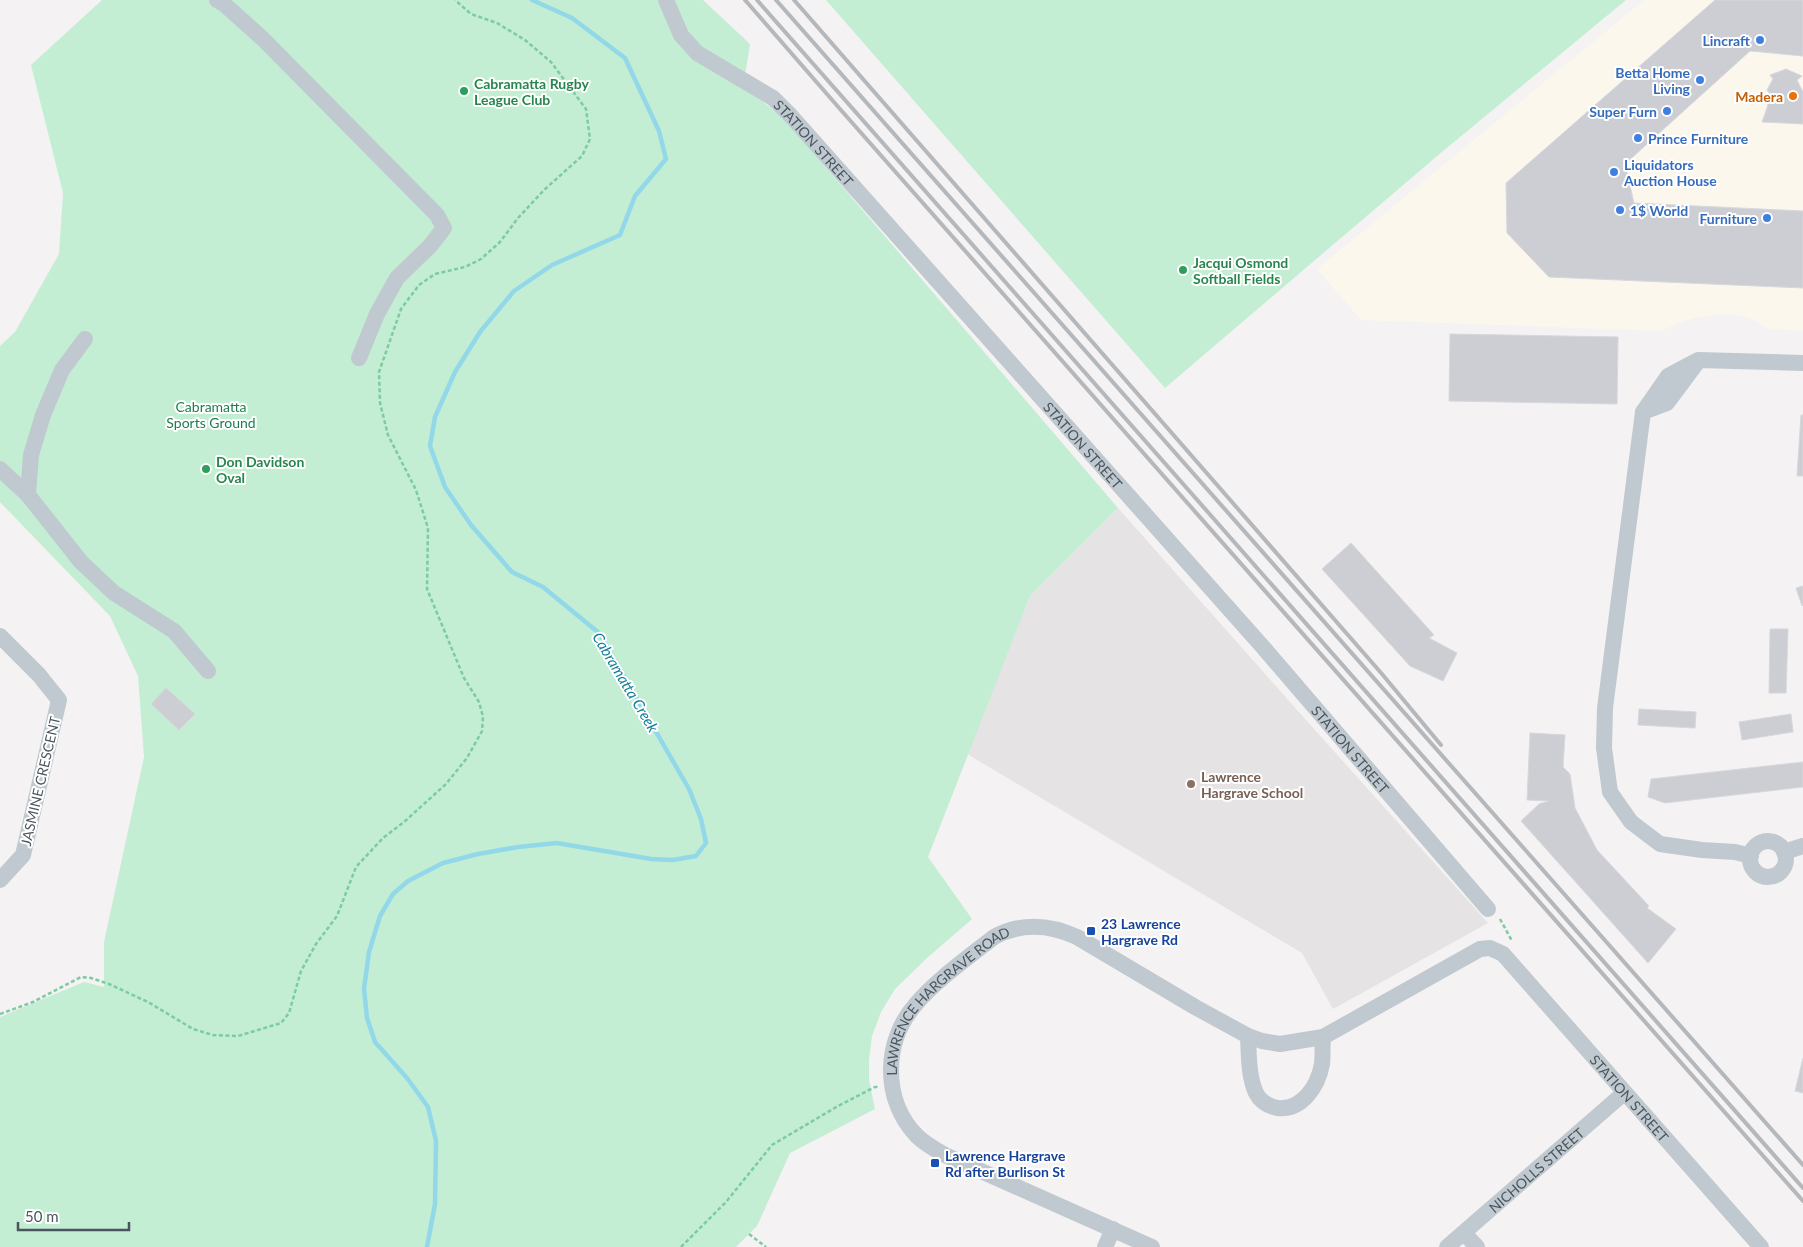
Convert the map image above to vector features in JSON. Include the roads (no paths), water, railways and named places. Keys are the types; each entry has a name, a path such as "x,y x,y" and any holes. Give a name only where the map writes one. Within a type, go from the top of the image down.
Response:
{"street":[{"path":"217,0 263,39 437,215 444,228 430,246 397,278 377,314 359,358"},
{"name":"STATION STREET","path":"666,0 681,35 697,52 773,98 791,116 1262,646 1488,908"},
{"path":"28,495 31,455 43,415 62,370 85,339"},
{"path":"1750,856 1735,852 1702,850 1660,844 1631,822 1610,792 1604,748 1605,708 1643,412 1667,403 1698,360 1803,363"},
{"path":"0,468 28,495 81,562 114,593 174,632 208,671"},
{"name":"JASMINE CRESCENT","path":"0,636 39,675 59,700 24,855 0,880"},
{"path":"1766,842 1777,844 1784,852 1785,864 1783,869 1777,874 1767,877 1756,873 1750,862 1750,856 1756,846 1766,842"},
{"path":"1784,852 1803,846"},
{"name":"LAWRENCE HARGRAVE ROAD","path":"1152,1247 946,1155 926,1144 911,1130 903,1118 892,1086 890,1070 895,1040 901,1026 916,1003 994,937 1004,931 1023,926 1043,926 1077,936 1195,1007 1248,1036 1280,1044 1323,1037 1480,949 1490,948 1498,951"},
{"name":"STATION STREET","path":"1498,951 1762,1247"},
{"path":"1248,1036 1249,1060 1257,1094 1262,1101 1269,1105 1287,1108 1296,1105 1311,1091 1322,1065 1323,1037"},
{"name":"NICHOLLS STREET","path":"1448,1247 1624,1092"},
{"path":"1105,1247 1113,1229"},
{"path":"1464,1233 1477,1247"}],"waterway":[{"name":"Cabramatta Creek","path":"427,1247 435,1204 436,1141 428,1107 407,1078 375,1042 367,1018 364,989 369,952 380,916 393,894 408,881 443,863 518,847 557,843 651,859 673,860 696,856 706,843 701,819 689,789 599,633 543,587 512,572 471,525 445,487 430,446 435,417 455,372 480,332 514,291 552,265 620,235 635,196 666,159 659,131 625,58 572,18 532,0"}],"railway":[{"path":"745,0 1803,1201"},
{"path":"757,0 1803,1188"},
{"path":"776,0 1803,1165"},
{"path":"794,0 1382,674 1441,745"}],"place":[{"name":"Lincraft","path":"1760,40"},
{"name":"Betta Home Living","path":"1700,80"},
{"name":"Cabramatta Rugby League Club","path":"464,91"},
{"name":"Madera","path":"1793,96"},
{"name":"Super Furn","path":"1667,111"},
{"name":"Prince Furniture","path":"1638,138"},
{"name":"Liquidators Auction House","path":"1614,172"},
{"name":"1$ World","path":"1620,210"},
{"name":"Furniture","path":"1767,218"},
{"name":"Jacqui Osmond Softball Fields","path":"1183,270"},
{"name":"Don Davidson Oval","path":"206,469"},
{"name":"Lawrence Hargrave School","path":"1191,784"},
{"name":"23 Lawrence Hargrave Rd","path":"1091,931"},
{"name":"Lawrence Hargrave Rd after Burlison St","path":"935,1163"}],"park label":[{"name":"Cabramatta Sports Ground","path":"211,414"}]}
